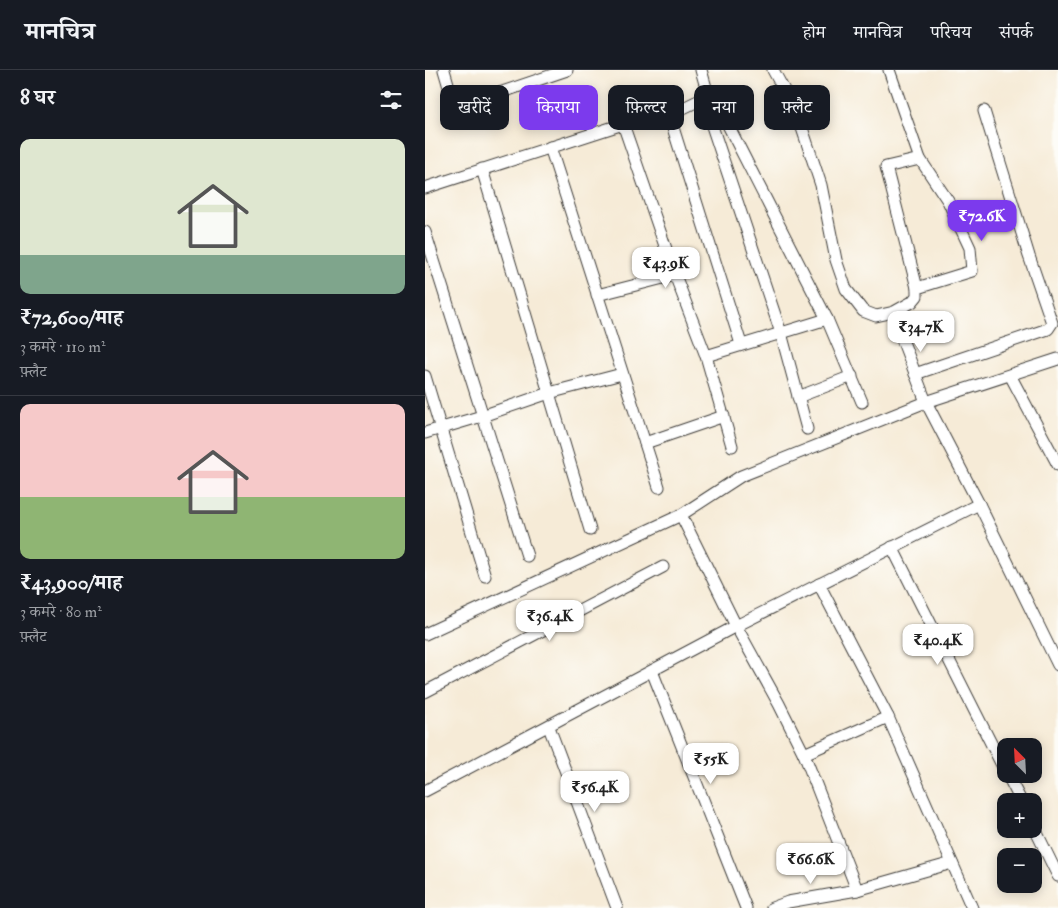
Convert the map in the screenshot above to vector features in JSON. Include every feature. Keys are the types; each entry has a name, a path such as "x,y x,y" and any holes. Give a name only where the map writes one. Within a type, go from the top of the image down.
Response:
{"street":[{"path":"443,70 455,108 567,70"},
{"path":"701,70 705,85"},
{"path":"773,70 798,116 818,176 836,260 846,289 863,311 876,316 892,313 913,302 917,296 917,288 886,167 920,159"},
{"path":"889,70 920,159 948,202 970,248 972,271 917,288"},
{"path":"915,374 1048,329 1052,323 983,111"},
{"path":"425,188 608,129"},
{"path":"625,130 675,275 706,356 732,446"},
{"path":"674,130 741,344"},
{"path":"713,130 781,333 807,428"},
{"path":"731,130 827,319 862,402"},
{"path":"550,147 659,487"},
{"path":"482,169 590,530"},
{"path":"425,232 527,556"},
{"path":"597,296 675,275"},
{"path":"892,313 926,402 979,504 1058,665"},
{"path":"706,356 827,319"},
{"path":"425,634 681,515 741,476 926,402 1058,360"},
{"path":"425,433 482,416 549,392 622,374"},
{"path":"1010,375 1058,465"},
{"path":"425,376 485,576"},
{"path":"798,397 852,376"},
{"path":"645,443 723,416"},
{"path":"425,792 736,626 979,504"},
{"path":"681,515 736,626 804,754 857,890"},
{"path":"892,547 997,755"},
{"path":"425,692 663,567"},
{"path":"819,584 888,718 972,908"},
{"path":"652,671 746,908"},
{"path":"804,754 888,718"},
{"path":"549,726 617,908"},
{"path":"1039,838 1058,876"},
{"path":"772,908 788,902 857,890 952,863"}]}
